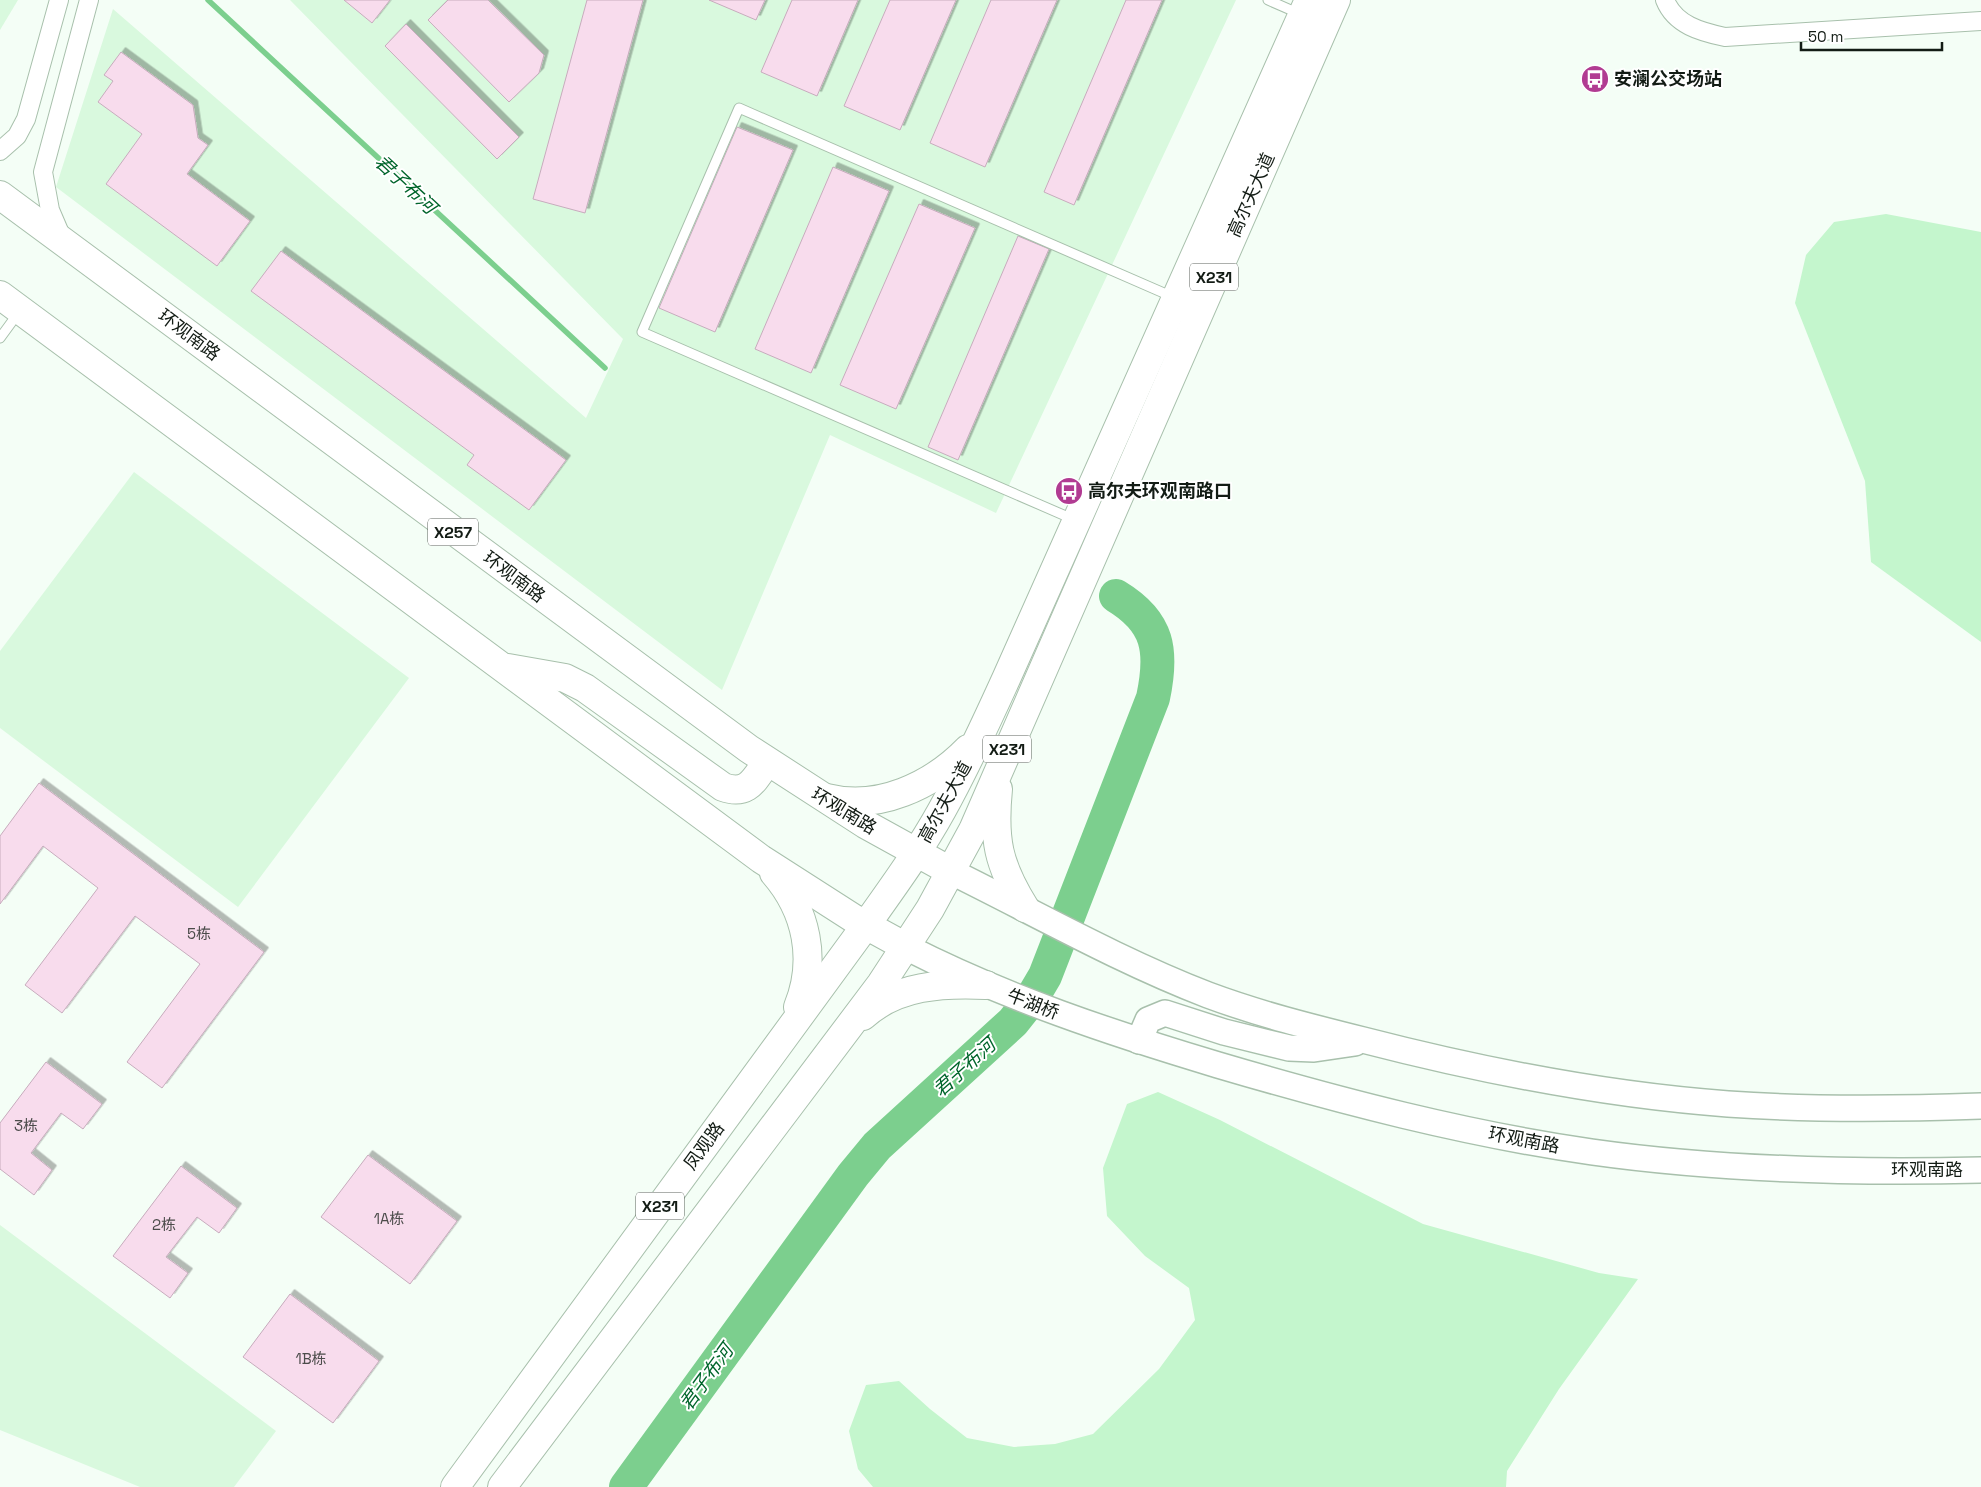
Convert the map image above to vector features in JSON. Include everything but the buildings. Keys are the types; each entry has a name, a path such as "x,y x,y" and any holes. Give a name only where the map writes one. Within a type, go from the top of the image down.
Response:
{"main road":[{"name":"高尔夫大道","path":"952,872 973,830 1060,626 1336,0"},
{"name":"高尔夫大道","path":"917,852 942,811 981,735 1306,8"},
{"name":"环观南路","path":"0,195 690,707 767,762 816,795 952,872"},
{"path":"10,303 761,859 866,925 906,947"},
{"path":"502,667 565,678 585,688 723,787 733,790 743,789 753,783 767,762"},
{"path":"816,795 839,801 860,802 905,792 946,768 981,735"},
{"path":"1010,743 999,777 996,840 1002,867 1024,908"},
{"name":"凤观路","path":"454,1487 866,925 917,852"},
{"path":"761,859 786,888 797,909 806,931 809,953 808,976 802,998 782,1039"},
{"name":"X231","path":"502,1487 847,1030 906,947 952,872"},
{"path":"847,1030 869,1010 891,998 913,990 934,985 986,985"}],"street":[{"path":"0,151 17,136 26,119 59,0"},
{"path":"65,243 50,210 43,172 89,0"},
{"path":"1665,0 1678,18 1697,31 1725,37 1981,21"},
{"name":"环观南路","path":"952,872 1024,908"},
{"path":"1024,908 1113,953 1210,996 1258,1012 1414,1054 1531,1077 1663,1097 1789,1107 1981,1106"},
{"path":"906,947 986,985"},
{"name":"牛湖桥","path":"986,985 1081,1022"},
{"path":"1139,1041 1148,1020 1165,1013 1224,1032 1289,1048 1314,1049 1367,1041"},
{"name":"环观南路","path":"1081,1022 1274,1081 1376,1108 1437,1123 1590,1152 1725,1165 1877,1171 1981,1170"}],"lane":[{"path":"1268,0 1306,8"},
{"path":"1072,532 642,332 739,108 1176,298"},
{"path":"0,338 10,303"}],"shaded area":[{"path":"0,0 18,0 0,30"},
{"path":"290,0 1236,0 996,513 830,435 722,690 56,187 113,9 586,418 623,339"},
{"path":"1886,214 1981,232 1981,642 1871,562 1865,481 1795,303 1806,255 1834,222"},
{"path":"134,472 409,678 238,907 0,728 0,651"},
{"path":"1158,1092 1220,1120 1423,1224 1599,1273 1638,1279 1559,1389 1507,1471 1506,1487 873,1487 858,1469 849,1431 866,1385 899,1381 930,1409 967,1438 1014,1447 1055,1444 1093,1434 1159,1369 1195,1320 1189,1288 1145,1256 1107,1216 1103,1168 1127,1104"},
{"path":"0,1225 276,1431 234,1487 140,1487 0,1430"}],"waterway":[{"name":"君子布河","path":"208,0 605,368"},
{"name":"君子布河","path":"626,1487 853,1175 877,1146 1013,1022 1032,998 1045,976 1153,698 1157,666 1157,652 1154,639 1149,627 1141,616 1116,596"}],"place":[{"name":"安澜公交场站","path":"1595,79"},
{"name":"高尔夫环观南路口","path":"1069,491"}]}
